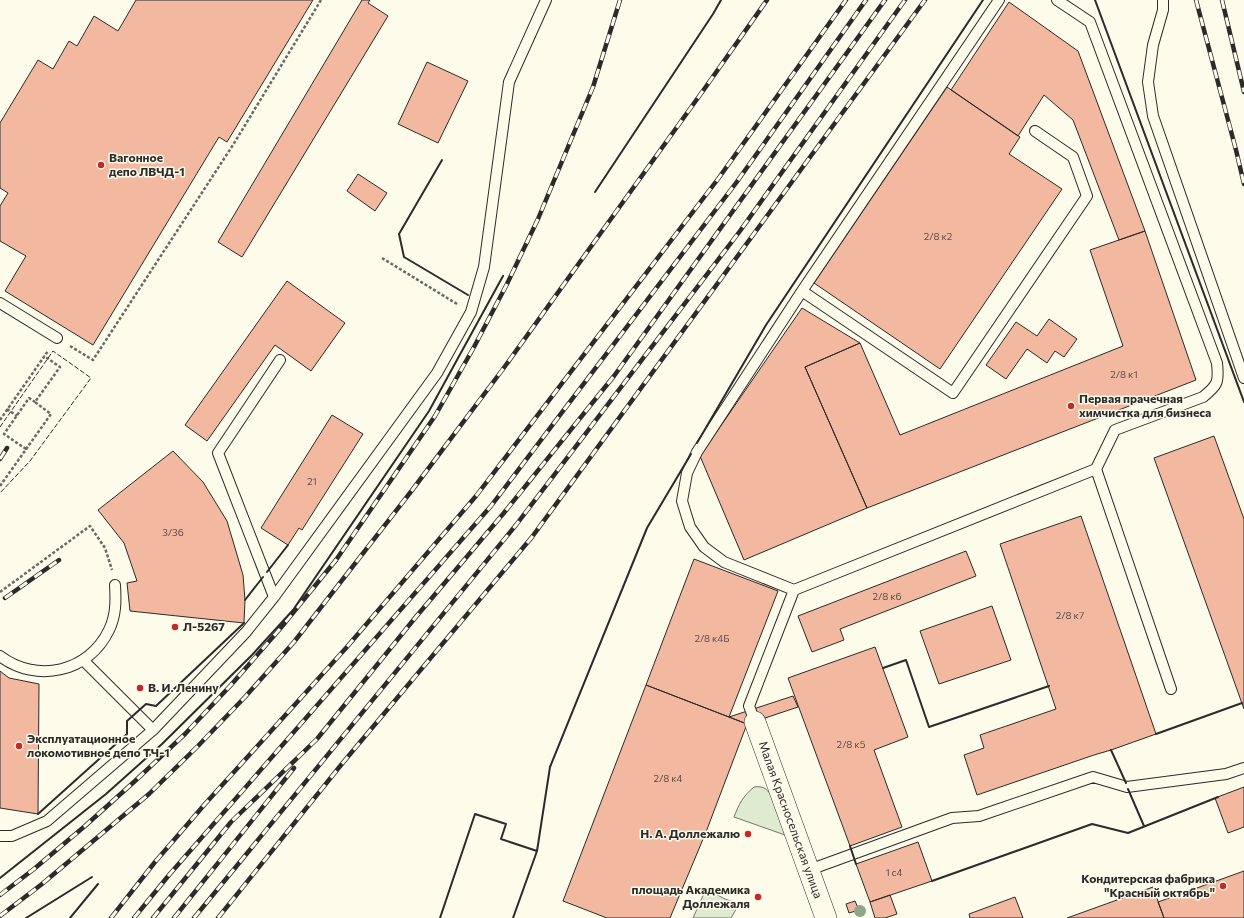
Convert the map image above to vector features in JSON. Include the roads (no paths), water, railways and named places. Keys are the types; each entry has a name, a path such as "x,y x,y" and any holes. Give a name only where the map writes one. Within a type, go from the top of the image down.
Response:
{"street":[{"name":"Малая Красносельская улица","path":"755,722 826,918"}],"lane":[{"path":"0,836 12,836 47,821 153,730 246,632 274,597 436,373 471,312 484,267 509,82 546,0"},
{"path":"999,0 802,291 697,452 687,473 682,501 690,527 704,547 724,562 794,590 1096,469 1115,430 1203,398 1213,389 1219,378 1217,363 1090,22 1057,0"},
{"path":"1163,0 1163,10 1153,45 1148,82 1153,116 1244,378"},
{"path":"802,291 954,393 1087,196 1073,157 1035,131"},
{"path":"0,303 57,338"},
{"path":"274,597 218,453 280,360"},
{"path":"1096,469 1171,689"},
{"path":"0,656 21,668 36,671 51,671 66,668 83,660 92,654 102,643 110,630 115,615 115,585"},
{"path":"755,722 750,706 794,590"},
{"path":"83,660 153,730"},
{"path":"809,870 952,818 979,816 1093,777 1127,787 1226,774 1244,768"}],"railway":[{"path":"0,895 34,869 85,826 185,734 231,685 279,630 336,560 435,416 507,284 538,219 593,87 620,0"},
{"path":"0,916 42,884 149,794 245,697 294,642 413,489 503,369 767,0"},
{"path":"111,918 155,862 205,804 346,648 476,496 718,179 846,0"},
{"path":"134,918 169,875 491,506 736,183 866,0"},
{"path":"153,918 231,822 317,739 415,618 503,514 614,376 885,0"},
{"path":"194,918 516,525 740,231 905,0"},
{"path":"218,918 341,765 532,537 925,0"},
{"path":"1196,0 1244,184"},
{"path":"1222,0 1244,92"},
{"path":"0,459 7,448"},
{"path":"5,598 59,560"},
{"path":"174,918 294,768"}],"place":[{"name":"Вагонное депо ЛВЧД-1","path":"101,165"},
{"name":"Первая прачечная химчистка для бизнеса","path":"1071,406"},
{"name":"Л-5267","path":"175,627"},
{"name":"В. И. Ленину","path":"140,688"},
{"name":"Эксплуатационное локомотивное депо ТЧ-1","path":"19,746"},
{"name":"Н. А. Доллежалю","path":"748,834"},
{"name":"Кондитерская фабрика \"Красный октябрь\"","path":"1223,886"},
{"name":"площадь Академика Доллежаля","path":"758,897"}]}
